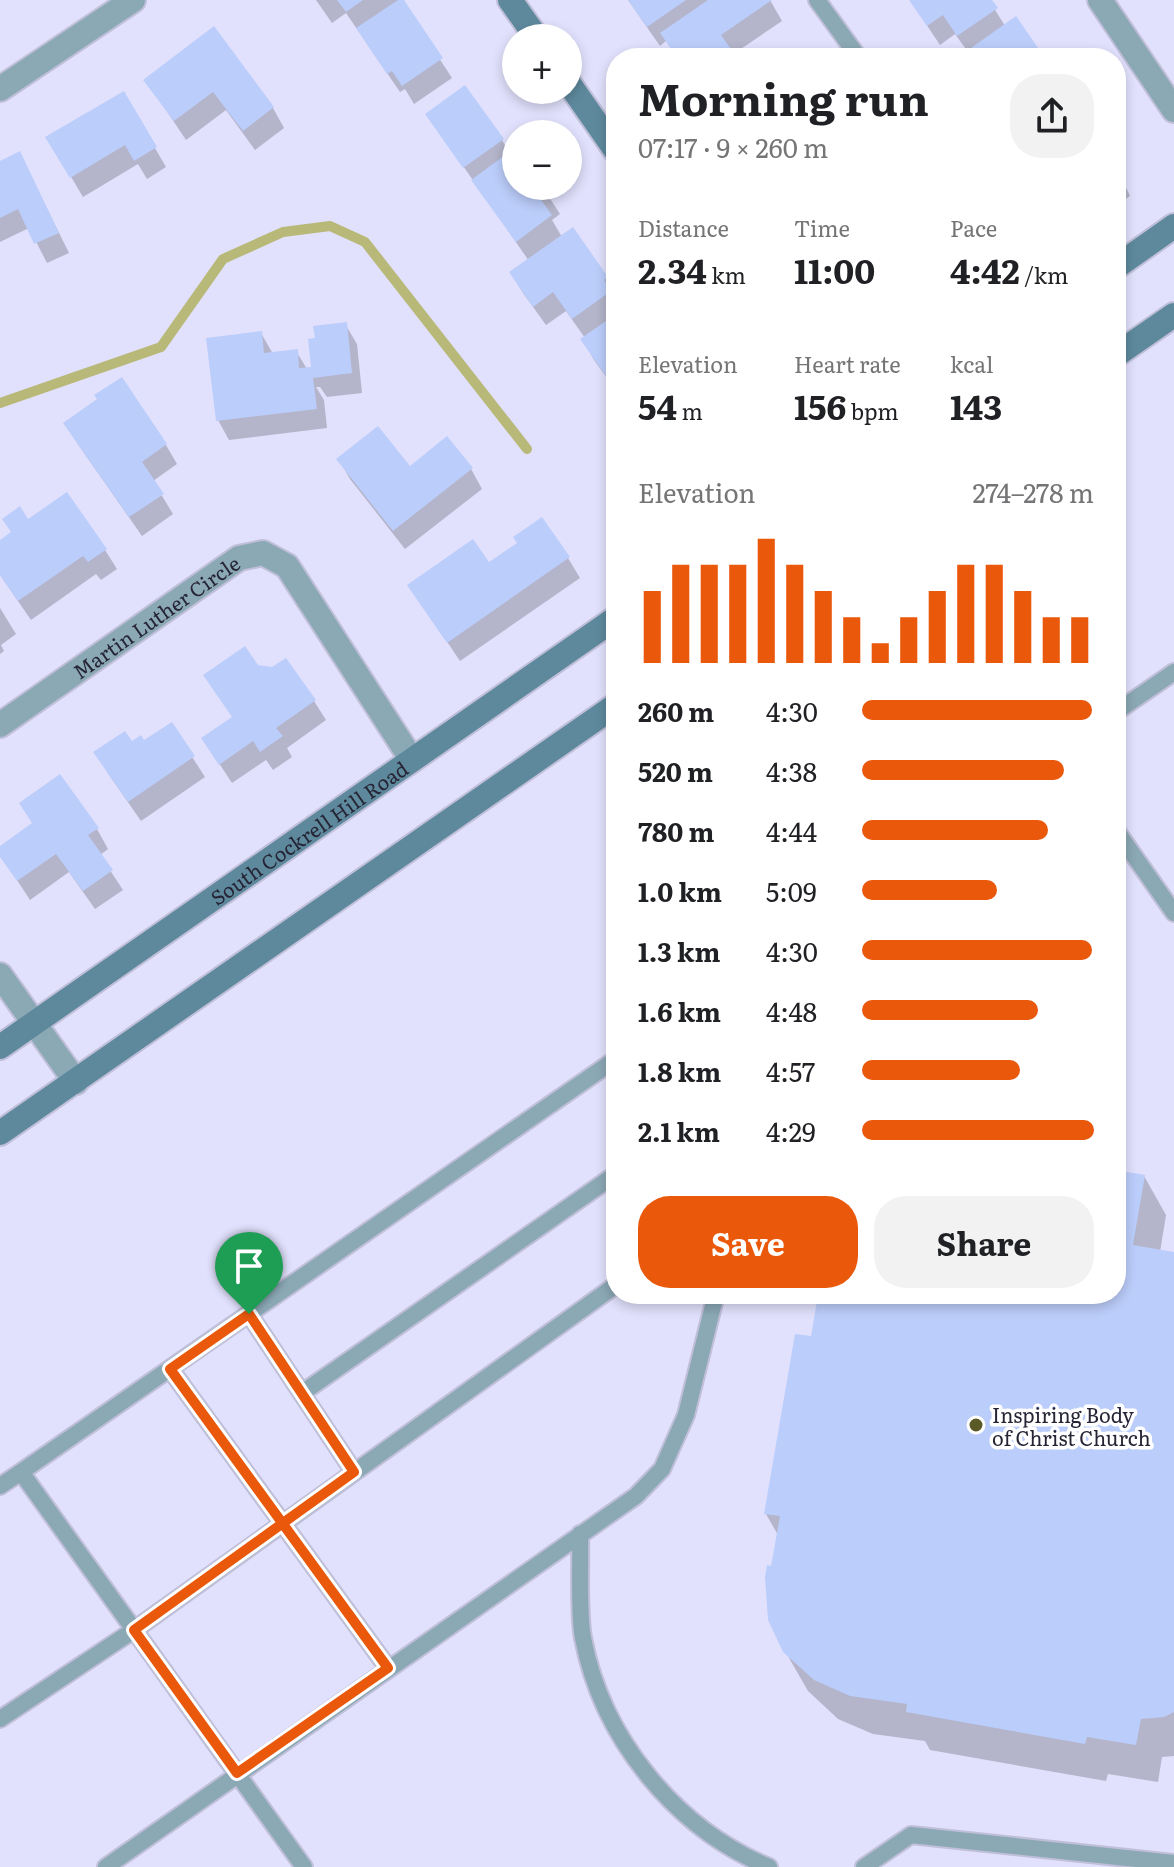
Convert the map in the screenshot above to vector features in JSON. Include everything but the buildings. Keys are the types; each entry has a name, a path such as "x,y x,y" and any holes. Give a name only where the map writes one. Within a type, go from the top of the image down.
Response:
{"main road":[{"path":"510,0 527,24"},
{"path":"582,102 606,137"},
{"path":"1126,260 1174,226"},
{"path":"1126,348 1174,315"},
{"name":"South Cockrell Hill Road","path":"0,1047 606,625"},
{"path":"0,1133 606,712"}],"street":[{"path":"0,89 133,0"},
{"path":"1100,0 1174,110"},
{"name":"Martin Luther Circle","path":"0,725 214,574 239,558 263,553 287,566 412,760"},
{"path":"0,975 76,1082"}],"lane":[{"path":"817,0 852,48"},
{"path":"1126,705 1174,672"},
{"path":"1126,844 1174,913"},
{"path":"0,1486 606,1066"},
{"path":"302,1393 606,1181"},
{"path":"0,1719 134,1630 606,1292"},
{"path":"106,1867 636,1496 662,1469 686,1415 714,1304"},
{"path":"249,1314 354,1472"},
{"path":"170,1369 388,1668"},
{"path":"21,1472 304,1867"},
{"path":"580,1534 583,1637 608,1716 652,1783 694,1821 750,1859 769,1867"},
{"path":"864,1867 911,1835 1174,1863"}],"waterway":[{"path":"0,403 161,347 223,259 283,232 330,226 365,242 527,449"}],"place":[{"name":"Inspiring Body of Christ Church","path":"976,1425"}],"route":[{"path":"249,1314 170,1369 282,1524 388,1668 237,1773 134,1630 282,1524 354,1472 249,1314"}]}
